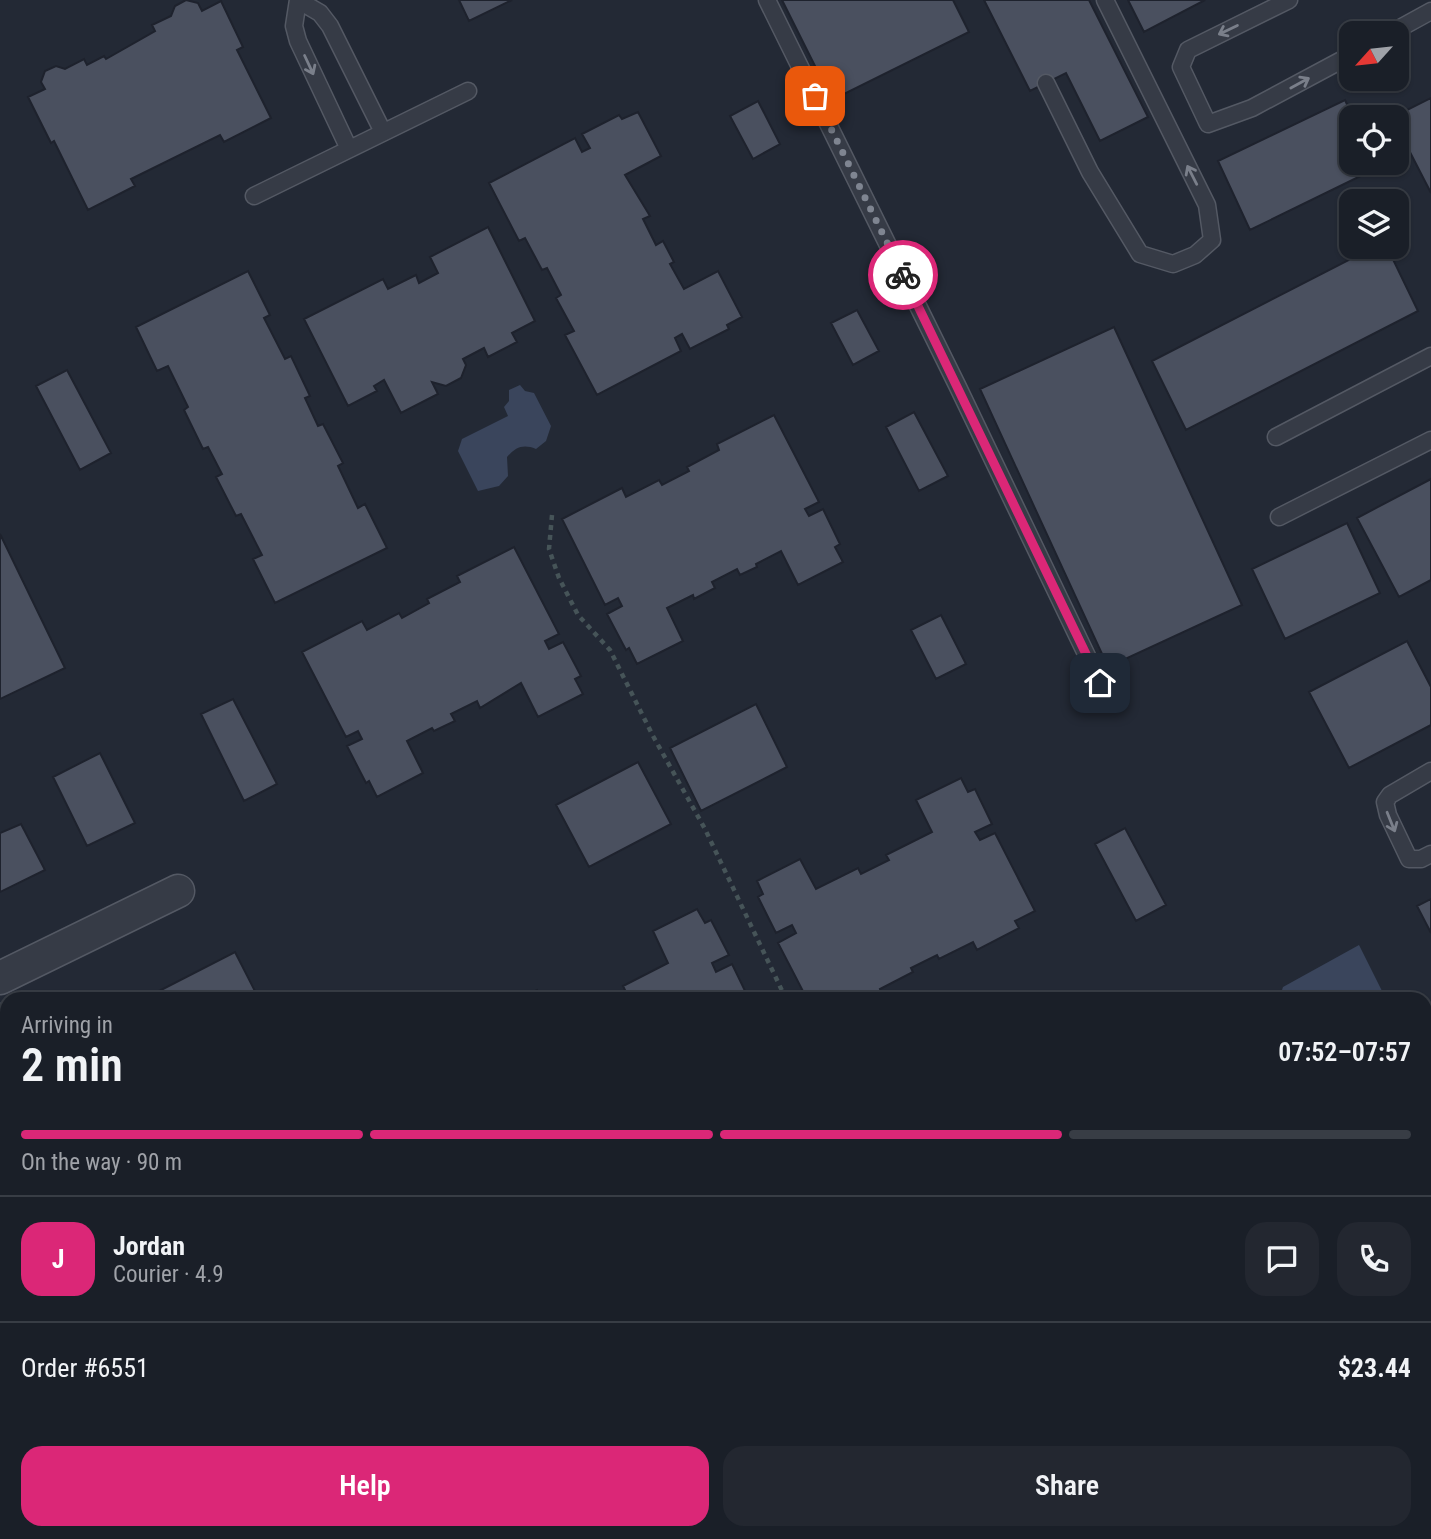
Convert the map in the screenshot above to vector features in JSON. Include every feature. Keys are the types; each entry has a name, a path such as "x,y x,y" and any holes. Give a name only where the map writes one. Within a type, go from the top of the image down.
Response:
{"street":[{"path":"0,978 178,891"}],"lane":[{"path":"349,149 298,41 294,26 298,0 320,13 330,26 383,132"},
{"path":"767,0 1100,683"},
{"path":"1046,83 1090,172 1140,254 1173,264 1195,255 1212,240 1208,205 1105,0"},
{"path":"1289,0 1188,50 1181,67 1208,124 1252,108 1339,61"},
{"path":"1409,23 1431,11"},
{"path":"254,196 468,91"},
{"path":"1276,438 1431,356"},
{"path":"1279,517 1431,440"},
{"path":"1431,771 1390,795 1385,802 1388,815 1409,859 1422,859 1431,854"}],"path":[{"path":"552,515 549,549 559,578 578,615 610,650 653,736 705,829 783,992"}],"water":[{"path":"520,385 525,391 534,393 551,426 546,441 536,449 520,447 514,451 507,457 508,476 499,486 478,491 458,451 462,439 508,416 504,407 509,401 509,390"},
{"path":"1359,945 1382,992 1281,992 1283,987"}],"building":[{"path":"186,0 198,3 202,11 221,1 243,47 237,50 271,118 224,142 220,135 131,179 135,186 88,210 54,141 51,143 28,97 45,89 41,82 45,71 56,66 65,69 84,59 87,65 104,56 106,59 155,31 152,25 171,16 175,6"},
{"path":"459,0 512,0 469,21"},
{"path":"782,0 953,0 969,32 832,100"},
{"path":"984,0 1089,0 1148,117 1100,141 1066,73 1030,91"},
{"path":"1128,0 1205,0 1144,32"},
{"path":"1431,98 1431,193 1409,150 1409,109"},
{"path":"1345,100 1347,105 1339,105 1339,175 1363,175 1250,230 1218,161"},
{"path":"758,101 780,144 753,159 730,116"},
{"path":"638,112 661,156 625,175 650,216 643,219 656,245 663,241 674,262 670,264 684,289 718,271 742,317 727,325 729,329 690,349 682,334 675,338 681,351 597,395 565,335 574,331 556,298 561,295 547,268 542,270 525,238 519,241 489,183 575,138 582,152 590,148 582,134 619,115 622,119"},
{"path":"488,227 535,321 512,333 517,342 488,357 484,348 463,359 466,365 461,378 446,386 432,382 438,394 401,413 384,380 374,386 377,391 348,406 304,319 383,279 388,289 416,275 419,283 438,273 430,257"},
{"path":"1351,259 1393,259 1418,311 1186,430 1152,361"},
{"path":"248,271 270,315 264,318 285,359 291,356 310,396 305,398 318,426 323,424 343,463 338,466 358,508 365,504 387,548 275,603 253,559 262,555 241,514 236,516 216,477 222,474 208,447 203,449 184,410 188,407 168,366 157,371 136,327"},
{"path":"857,310 879,351 853,365 831,323"},
{"path":"1114,327 1242,605 1108,667 980,389"},
{"path":"67,370 111,453 80,470 36,386"},
{"path":"914,412 948,476 919,491 886,427"},
{"path":"774,415 819,502 805,509 809,516 823,509 840,544 835,547 843,562 798,585 781,551 740,575 737,569 712,582 715,588 667,608 683,641 637,664 629,648 626,650 607,614 622,606 618,598 605,605 562,519 622,488 626,497 659,480 662,485 689,471 687,467 719,450 717,444"},
{"path":"1431,479 1431,580 1399,597 1357,518"},
{"path":"1347,523 1380,593 1285,639 1252,569"},
{"path":"0,534 65,668 0,699"},
{"path":"514,547 559,634 545,641 549,649 563,642 581,676 575,679 583,694 538,717 521,683 480,708 477,701 451,714 455,721 434,731 432,728 407,741 423,773 377,797 369,781 366,783 347,746 362,739 358,731 346,737 302,652 362,621 367,630 399,613 402,618 429,603 427,599 460,582 457,576"},
{"path":"941,615 966,664 936,679 911,630"},
{"path":"1407,641 1431,687 1431,725 1349,768 1309,692"},
{"path":"233,699 277,784 244,801 201,714"},
{"path":"756,704 787,767 701,811 670,748"},
{"path":"100,753 135,823 87,846 53,777"},
{"path":"638,762 671,824 589,867 556,805"},
{"path":"961,778 968,792 975,789 992,824 975,832 980,840 995,833 1035,911 1015,921 1019,928 977,950 973,942 939,959 937,955 911,968 913,972 880,989 881,992 803,992 778,943 796,933 792,925 776,933 758,897 763,894 757,881 800,859 816,889 858,868 861,874 889,860 886,855 932,832 916,800"},
{"path":"21,824 45,870 0,892 0,833"},
{"path":"1125,828 1166,905 1136,921 1095,844"},
{"path":"1431,899 1431,933 1417,906"},
{"path":"697,909 705,923 711,920 729,955 712,963 716,972 732,964 746,992 626,992 623,986 668,963 653,931"},
{"path":"235,952 255,992 160,992"}],"way so far":[{"path":"815,96 903,275"}],"route":[{"path":"903,275 1100,683"}]}
